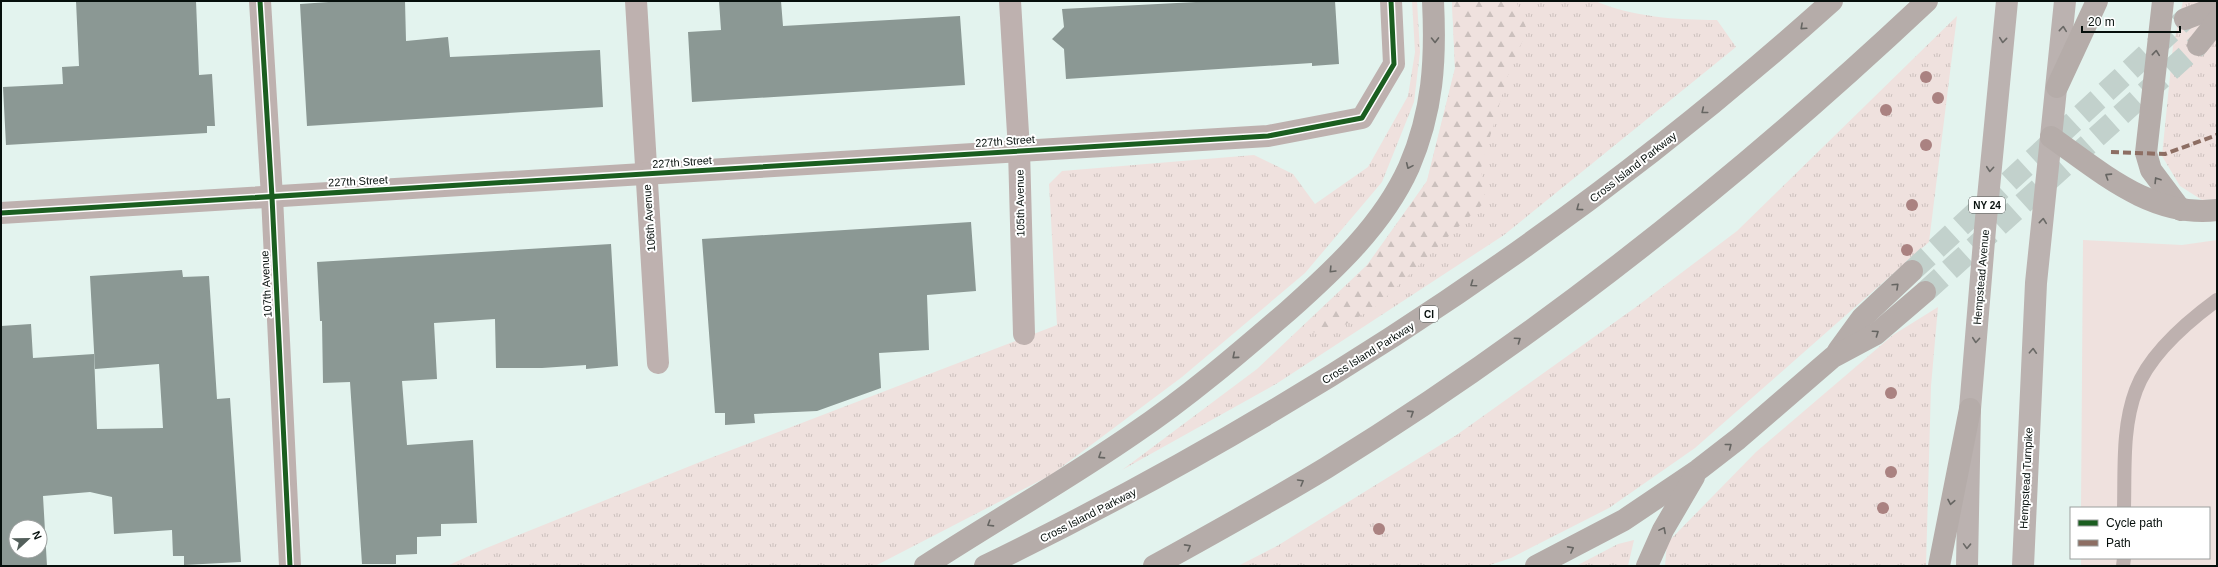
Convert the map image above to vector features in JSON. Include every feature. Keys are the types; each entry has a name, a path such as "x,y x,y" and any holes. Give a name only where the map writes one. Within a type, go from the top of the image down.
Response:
{"highway":[{"path":"925,566 990,523 1056,485 1170,408 1267,329 1326,277 1355,246 1374,224 1393,196 1408,168 1420,140 1427,116 1435,57 1433,1"},
{"name":"Cross Island Parkway","path":"985,566 1070,525 1164,474 1325,381 1408,328 1565,219 1636,165 1719,99 1832,1"},
{"path":"1154,566 1326,468 1426,403 1524,336 1620,264 1716,188 1805,112 1928,1"},
{"path":"2057,86 2097,1"},
{"path":"2163,1 2146,153 2151,170 2157,180 2181,210"},
{"path":"2185,19 2217,7"},
{"path":"2198,45 2217,21"},
{"path":"2051,137 2131,191 2156,203 2181,210 2202,212 2217,210"},
{"path":"1834,357 1862,318 1912,271"},
{"path":"1536,566 1624,520 1698,470 1834,357 1876,334 1925,292"},
{"path":"1939,566 1970,409"},
{"path":"1647,566 1662,530 1698,470"}],"main road":[{"name":"Hempstead Avenue","path":"1970,409 1986,221 2008,1"},
{"path":"2051,137 2065,1"},
{"name":"Hempstead Turnpike","path":"2023,566 2036,284 2051,137"},
{"name":"NY 24","path":"1967,566 1970,409"}],"street":[{"name":"107th Avenue","path":"260,1 272,196 290,566"},
{"name":"106th Avenue","path":"636,1 658,363"},
{"name":"105th Avenue","path":"1010,1 1019,150 1024,334"},
{"name":"227th Street","path":"1,213 1268,136 1362,118 1394,64 1391,1"}],"lane":[{"path":"2124,507 2125,439 2136,390 2146,369 2164,348 2185,326 2217,300"}],"green space":[{"path":"1412,1 1417,1 1420,52 1414,102 1382,182 1305,273 1182,377 1051,475 875,566 447,566 484,549 700,462 1057,325 1049,184 1062,171 1254,155 1293,174 1315,204 1368,167 1408,96 1415,52"},
{"path":"1452,1 1595,1 1624,11 1639,14 1670,18 1717,20 1736,47 1504,235 1276,384 1122,470 1257,369 1367,265 1427,181 1455,68"},
{"path":"1452,1 1516,1 1527,30 1507,78 1481,168 1485,202 1377,306 1334,331 1303,333 1368,265 1427,181 1455,69"},
{"path":"2183,1 2209,1 2217,5 2217,199 2202,200 2180,186 2162,156 2173,46"},
{"path":"1957,16 1929,242 1695,448 1609,508 1511,558 1487,566 1238,566 1277,546 1458,434 1636,307 1737,231"},
{"path":"2083,240 2182,245 2217,240 2217,566 2081,566 2081,559 2210,559 2210,507 2081,507"},
{"path":"1938,307 1931,386 1926,566 1665,566 1667,543 1756,452 1893,335"},
{"path":"1634,540 1628,566 1576,566 1618,544"}],"building":[{"path":"76,1 196,1 199,75 212,74 215,126 207,126 207,133 6,145 3,87 63,84 62,67 79,66"},
{"path":"343,1 405,1 406,41 448,37 450,57 600,50 603,107 307,126 300,4"},
{"path":"719,1 781,1 783,26 960,16 965,85 692,102 688,32 721,30"},
{"path":"1215,1 1335,1 1339,64 1312,66 1312,63 1066,79 1064,49 1052,39 1064,27 1062,9"},
{"path":"971,222 976,291 927,295 929,350 879,353 881,388 817,411 754,414 755,423 725,425 725,413 715,413 702,239"},
{"path":"611,244 618,366 586,369 586,365 542,368 496,368 495,319 434,323 437,379 402,381 407,445 473,440 477,523 441,524 441,536 417,537 417,554 396,555 396,564 362,564 350,382 323,383 322,321 320,321 317,262"},
{"path":"182,270 183,277 209,276 217,399 230,398 241,562 184,565 184,556 173,556 172,530 114,534 112,497 90,492 43,496 44,519 8,519 8,559 47,559 47,566 1,566 1,326 31,324 33,358 94,354 97,429 163,428 159,364 95,369 90,276"}],"tunnel":[{"path":"1912,271 2185,19"},
{"path":"1925,292 2198,45"}],"marked path":[{"path":"2111,152 2165,154 2217,135"}],"cycle path":[{"path":"260,1 272,197 290,566"},
{"path":"1,213 1268,136 1362,118 1394,64 1391,1"}]}
